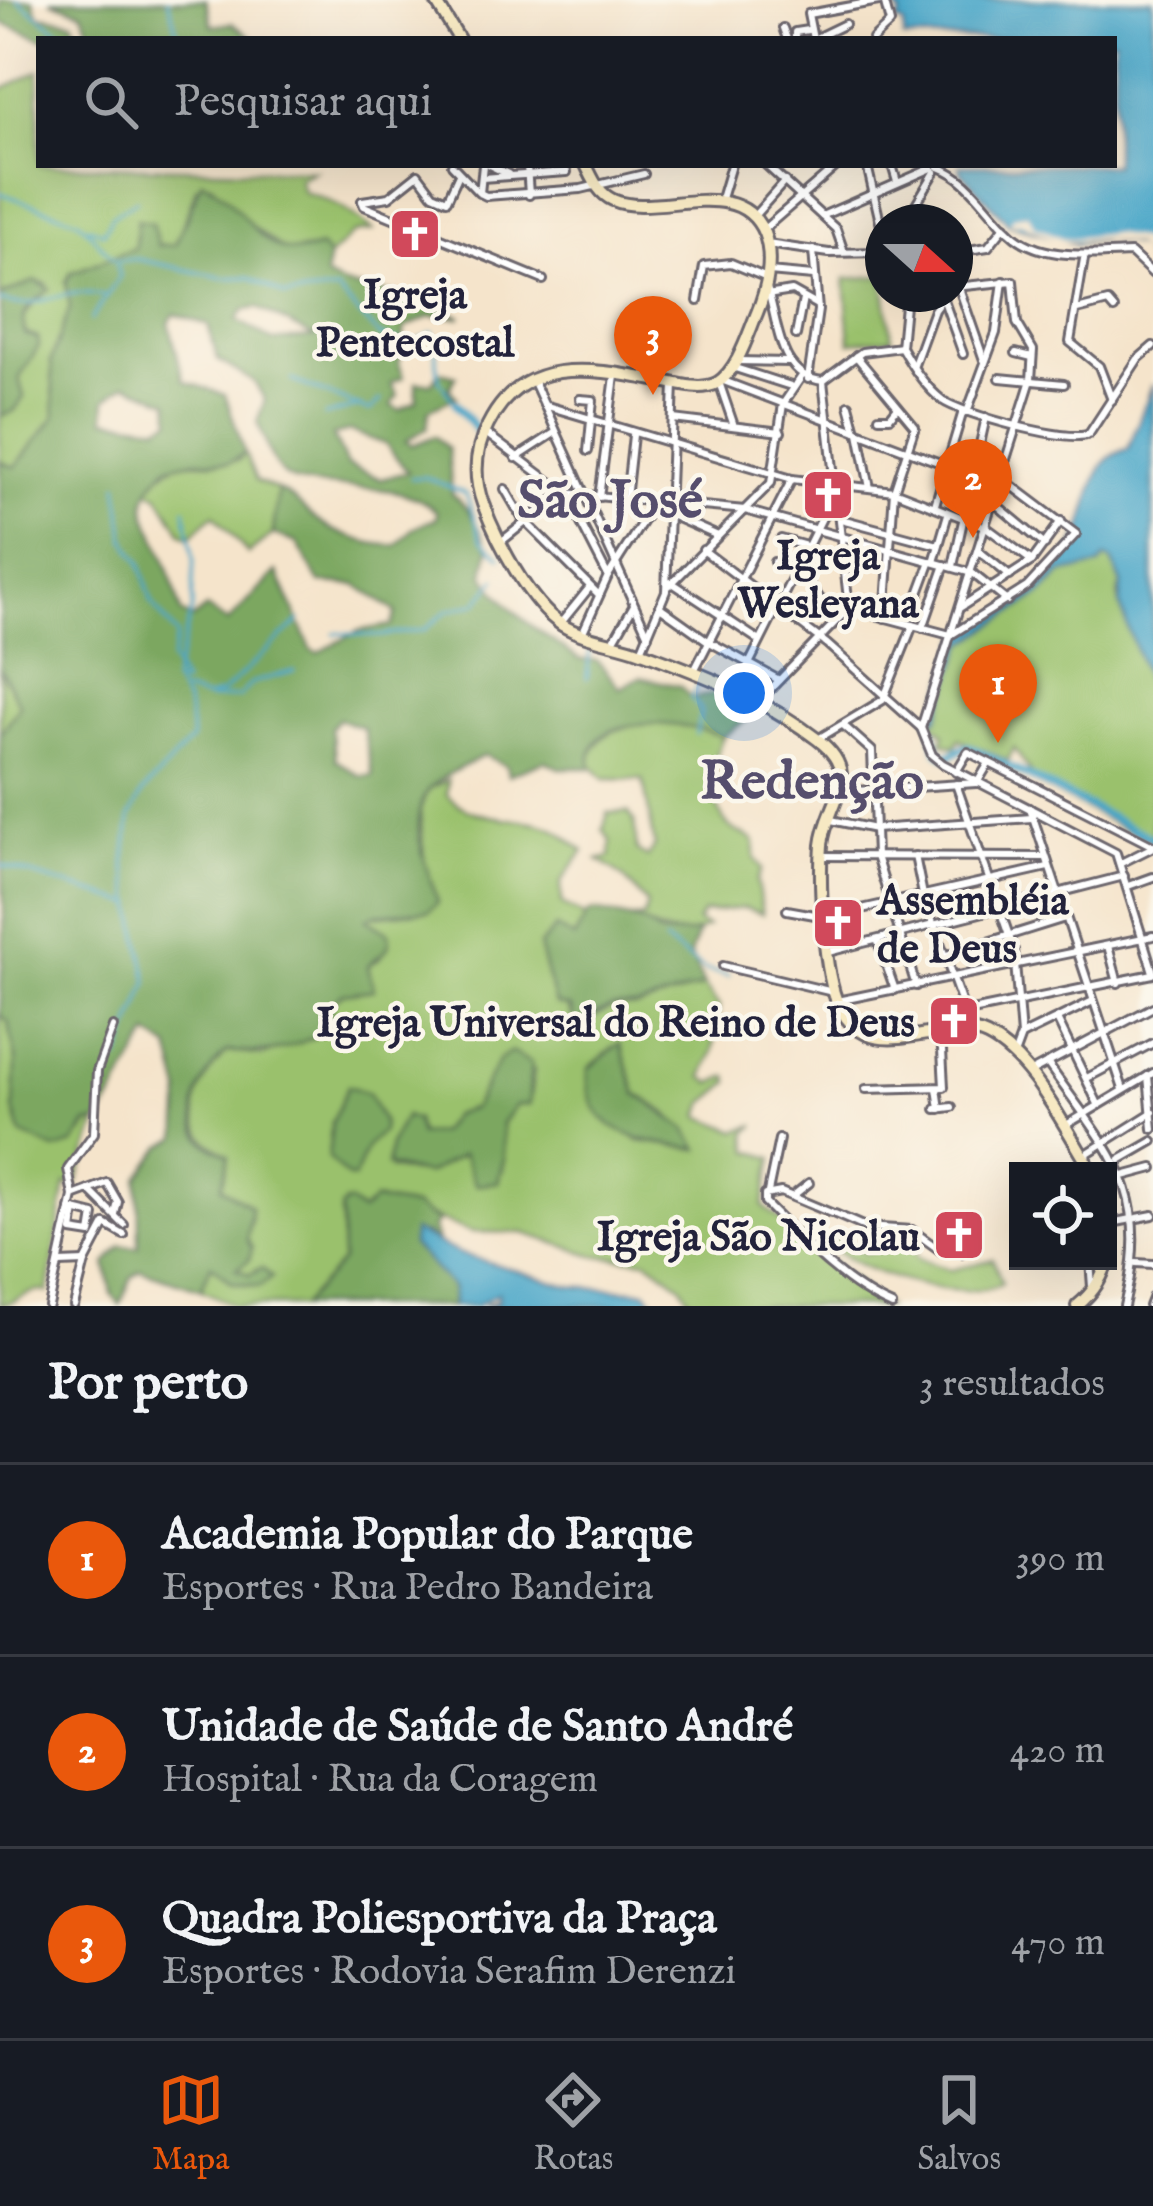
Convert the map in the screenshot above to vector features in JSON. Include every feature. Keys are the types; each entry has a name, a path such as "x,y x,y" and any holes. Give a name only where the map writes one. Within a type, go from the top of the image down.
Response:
{"main road":[{"path":"435,0 457,36"},
{"path":"587,168 596,186 623,203 719,202 753,218 767,244 766,288 733,364 720,381 705,386 571,368 532,379 506,398 484,431 477,460 479,490 502,541 560,624 737,688 818,740 838,764 842,792 822,856 835,997 856,1028 879,1038 902,1041 972,1030 1014,1055 1087,1162"},
{"path":"1076,1306 1094,1291 1103,1270"}],"street":[{"path":"812,36 808,14 885,4 890,23 881,35"},
{"path":"834,34 845,24"},
{"path":"783,28 789,36"},
{"path":"793,36 808,30"},
{"path":"454,168 480,194 596,186 644,174"},
{"path":"480,194 485,168"},
{"path":"493,168 511,176"},
{"path":"527,168 529,194"},
{"path":"630,168 631,176"},
{"path":"719,202 729,168"},
{"path":"770,168 838,233 844,252"},
{"path":"753,218 790,168"},
{"path":"763,230 834,168"},
{"path":"868,168 876,204"},
{"path":"893,168 897,182"},
{"path":"822,216 932,168"},
{"path":"915,204 934,168"},
{"path":"937,168 962,178 1019,238 1084,257 1131,253 1153,274"},
{"path":"482,178 567,172"},
{"path":"458,174 447,200 433,194 418,174 389,197 362,201 364,206 543,280"},
{"path":"973,249 988,247 1005,226"},
{"path":"767,244 865,252"},
{"path":"641,652 671,582 776,473 783,404 805,377 818,305 813,250"},
{"path":"1084,257 1070,342 1098,365 1112,400"},
{"path":"698,301 704,266 731,262 766,288 792,291 818,305"},
{"path":"766,288 813,276"},
{"path":"934,506 1001,311 1003,281"},
{"path":"921,728 1021,424 1031,380 1032,357 1017,323 1014,283 973,284"},
{"path":"766,288 788,362 805,377 823,381 856,356 901,347"},
{"path":"796,335 803,299"},
{"path":"1077,310 1108,302 1114,309"},
{"path":"904,312 901,347 938,397 965,411 1082,439 1138,359 1153,346"},
{"path":"913,366 921,358 934,312"},
{"path":"949,312 963,354"},
{"path":"966,312 984,360"},
{"path":"1016,353 1032,357"},
{"path":"856,356 915,427 894,491 886,618"},
{"path":"733,364 788,362"},
{"path":"733,364 794,387"},
{"path":"1000,378 1060,384 1056,372"},
{"path":"599,497 615,373"},
{"path":"532,379 648,635"},
{"path":"720,381 947,465 1045,545"},
{"path":"720,381 733,423"},
{"path":"823,381 849,608"},
{"path":"666,591 674,383"},
{"path":"580,399 593,399 588,452"},
{"path":"544,405 633,435 792,478 836,488 894,491 988,523 1032,561"},
{"path":"849,406 870,489"},
{"path":"879,417 890,417 898,407"},
{"path":"923,628 967,519 986,417"},
{"path":"673,419 781,432"},
{"path":"484,431 564,492 775,517 972,573 1007,601"},
{"path":"516,458 556,433"},
{"path":"626,499 633,435"},
{"path":"694,671 792,478"},
{"path":"849,608 951,635 1036,580 1076,535 1002,478"},
{"path":"737,688 836,488"},
{"path":"506,489 526,523 599,595"},
{"path":"502,541 564,492"},
{"path":"564,492 608,576"},
{"path":"582,634 608,576 655,502"},
{"path":"918,596 948,512"},
{"path":"668,514 718,536"},
{"path":"841,519 938,545"},
{"path":"961,608 1032,561 1061,521"},
{"path":"781,539 807,547"},
{"path":"703,550 820,638 921,728 932,755 958,779 1017,964 1021,1036 1014,1055"},
{"path":"979,551 1010,576"},
{"path":"774,562 796,570 836,620"},
{"path":"671,582 760,641"},
{"path":"560,624 590,586"},
{"path":"612,643 634,605"},
{"path":"660,607 708,641 779,680"},
{"path":"760,700 849,608"},
{"path":"818,740 885,698 913,626"},
{"path":"842,725 870,746 876,856 916,986"},
{"path":"958,779 968,752 1153,847"},
{"path":"977,783 989,763"},
{"path":"842,792 958,779 977,783 1113,850 1121,863 1153,973 1088,991 1019,999 967,1012"},
{"path":"1041,790 1030,808 1032,818 1124,1089"},
{"path":"831,820 875,829 1032,818"},
{"path":"1121,863 1153,847"},
{"path":"822,856 1045,857"},
{"path":"915,856 922,895 972,1030"},
{"path":"787,910 826,917 1048,867"},
{"path":"828,952 1124,876"},
{"path":"1126,886 1153,877"},
{"path":"1133,908 1148,904"},
{"path":"946,955 1065,918"},
{"path":"723,966 835,997 896,990 1153,936"},
{"path":"878,942 896,990"},
{"path":"1108,946 1118,983"},
{"path":"1021,1036 1091,1002"},
{"path":"1027,1075 1153,1007"},
{"path":"1057,1019 1099,1104"},
{"path":"72,1209 94,1215 91,1234 72,1232 68,1169 94,1133 97,1071 113,1027"},
{"path":"866,1089 937,1088 946,1083 942,1032"},
{"path":"1087,1079 1153,1043"},
{"path":"1047,1063 1131,1174 1142,1216 1124,1306"},
{"path":"1063,1127 1151,1074 1153,1129"},
{"path":"937,1088 938,1109 952,1107"},
{"path":"1083,1156 1152,1113"},
{"path":"779,1139 767,1206 862,1290 892,1306"},
{"path":"1120,1160 1153,1141"},
{"path":"1117,1178 1153,1168"},
{"path":"73,1194 106,1183 118,1202 115,1214"},
{"path":"794,1196 809,1183"},
{"path":"89,1190 124,1225"},
{"path":"103,1199 112,1191"},
{"path":"766,1193 794,1196 865,1227 911,1230 941,1251 961,1253 976,1246"},
{"path":"49,1306 72,1209"},
{"path":"1117,1218 1153,1215"},
{"path":"74,1306 85,1262 106,1223 124,1235"},
{"path":"60,1263 85,1262"},
{"path":"1136,1263 1153,1264"},
{"path":"1091,1270 1094,1291"},
{"path":"1149,1306 1153,1296"}],"green space":[{"path":"0,0 33,0 39,15 73,21 79,36 36,36 0,22"},
{"path":"50,0 206,0 212,26 232,23 250,36 93,36 82,12"},
{"path":"36,72 36,168 314,171 299,179 303,192 331,202 373,230 354,233 329,257 313,249 286,252 241,218 211,184 197,187 175,245 159,246 137,221 135,248 71,273 66,282 70,308 51,361 55,417 15,467 0,462 0,416 14,411 24,397 19,379 38,338 26,334 22,320 47,284 35,281 0,296 0,90"},
{"path":"202,181 282,249 320,247 329,257 325,276 334,281 406,297 462,317 431,316 405,328 399,364 404,377 391,383 398,395 391,405 400,410 417,401 416,382 431,383 440,372 456,376 449,389 456,397 429,410 427,428 406,441 412,445 435,436 448,449 452,494 470,512 489,550 484,574 493,588 554,642 581,660 597,660 620,688 640,677 680,686 691,698 714,694 750,717 723,737 687,727 641,724 620,728 603,735 593,749 592,768 559,768 545,761 508,775 506,766 484,755 433,786 421,803 419,831 438,902 428,911 375,914 367,919 389,933 387,949 368,966 374,990 342,994 332,1003 331,1029 305,1041 269,1051 228,1051 210,1071 198,1097 196,1125 201,1137 229,1156 221,1187 251,1207 247,1239 252,1249 249,1260 236,1269 250,1275 262,1268 272,1277 260,1287 233,1283 211,1265 201,1290 140,1270 120,1305 112,1295 106,1264 121,1246 139,1247 138,1178 162,1147 178,1137 181,1092 170,1048 149,1035 99,1122 87,1124 74,1144 55,1150 21,1134 14,1109 16,1059 8,1021 0,1015 4,925 0,734 20,706 0,668 0,462 15,467 55,417 51,361 70,308 66,282 71,273 135,248 137,220 152,223 158,246 175,245","holes":["258,308 314,337 273,341 237,320 244,310","174,314 208,325 218,360 254,382 265,400 257,422 282,473 312,485 398,492 437,512 436,518 412,529 397,545 377,544 323,525 278,490 273,534 297,543 320,583 357,585 396,612 392,625 358,631 318,653 311,649 277,572 228,622 206,608 193,619 181,613 147,515 149,489 168,466 196,460 229,463 245,453 225,395 184,381 169,323","126,384 169,401 171,420 159,426 105,419 106,399","350,431 385,444 408,472 381,479 347,465 333,435","338,719 363,728 373,776 360,776 336,760 331,728"]},
{"path":"865,277 865,312 888,312 892,338 850,342 845,279"},
{"path":"35,281 50,289 29,307 24,318 25,334 38,338 39,346 19,379 24,397 14,411 0,416 0,296"},
{"path":"245,453 256,481 278,490 273,534 248,554 214,514 190,537 182,533 158,494 147,491 158,477 179,464 239,460"},
{"path":"1105,558 1112,560 1122,584 1118,596 1153,699 1153,844 1038,784 1014,748 1008,761 959,739 955,747 942,742 945,734 930,721 937,719 964,644 1040,595 1063,573 1099,566"},
{"path":"0,668 20,706 0,734"},
{"path":"659,723 698,726 723,737 715,770 718,808 729,826 755,842 755,858 762,869 757,881 762,914 744,908 703,913 697,922 707,927 698,931 659,930 632,918 644,917 647,904 622,876 598,860 610,857 611,841 603,830 608,813 628,812 634,820 637,851 648,857 655,846 643,780 604,779 589,763 593,751 615,731"},
{"path":"448,780 447,795 469,810 551,827 584,851 561,882 562,904 586,917 566,989 571,1015 580,1025 612,1008 638,1007 704,986 719,1006 713,1052 703,1077 712,1083 728,1076 730,1082 705,1103 700,1116 737,1131 756,1125 747,1133 750,1151 773,1158 763,1206 886,1306 694,1306 681,1285 647,1260 596,1256 524,1233 471,1232 402,1205 366,1207 362,1213 345,1202 342,1261 301,1306 236,1306 201,1290 206,1266 214,1265 232,1283 256,1287 256,1270 250,1275 235,1269 252,1249 246,1239 251,1220 247,1203 221,1188 220,1150 207,1140 196,1115 201,1086 229,1051 262,1056 331,1029 332,1003 342,993 363,988 368,966 382,956 381,928 368,922 369,916 428,911 420,809 429,789","holes":["614,1047 637,1094 667,1113 699,1149 639,1141 594,1104 589,1068","511,1052 534,1070 529,1104 516,1105 502,1123 503,1170 463,1154 427,1174 390,1169 415,1120 419,1135 440,1133 453,1115 473,1109 491,1074","348,1087 368,1093 383,1122 359,1156 357,1170 329,1155 332,1122"]},
{"path":"588,913 642,922 662,935 698,933 690,954 704,986 638,1007 612,1008 574,1023 571,1008 555,1004 539,946 556,928 574,938"},
{"path":"0,1015 8,1021 16,1059 82,1134 88,1124 97,1123 75,1187 66,1184 48,1292 0,1304"},
{"path":"620,1043 637,1094 686,1129 699,1149 640,1139 607,1122 596,1109 588,1069"},
{"path":"511,1052 531,1063 529,1105 516,1105 502,1123 504,1159 498,1182 476,1185 463,1154 427,1174 387,1166 390,1144 405,1116 415,1120 419,1135 440,1132 453,1115 473,1108 499,1060"},
{"path":"348,1086 368,1093 383,1122 382,1132 367,1148 354,1178 348,1178 328,1158 332,1122"},
{"path":"374,1200 415,1207 438,1222 433,1227 438,1242 424,1233 412,1245 453,1288 453,1306 301,1306 342,1261 341,1207 349,1202 362,1212"},
{"path":"908,1232 921,1242 912,1248 918,1259 951,1270 993,1259 1002,1283 967,1291 917,1284 867,1268 832,1248 832,1241 843,1239 863,1253 893,1249"}],"water":[{"path":"886,0 1153,0 1153,260 1135,245 1106,240 1076,244 1009,224 961,172 960,168 1117,168 1117,36 904,36 904,24 891,20 898,21 901,14"},
{"path":"1153,384 1153,699 1120,605 1122,584 1112,560 1105,558 1099,566 1063,573 1040,595 964,644 938,718 932,720 959,638 1024,598 1066,558 1082,529 1098,474 1114,455 1128,449"},
{"path":"413,1231 461,1254 568,1286 646,1291 659,1306 484,1306 497,1301 498,1293 476,1306 453,1306 453,1288 412,1245"}],"pier":[{"path":"1028,214 1035,226 1065,239 1112,233 1140,239 1149,248 1141,254 1135,245 1106,240 1059,242 1021,223 1009,224 1014,216"}],"waterway":[{"path":"17,0 66,36"},
{"path":"168,0 178,36"},
{"path":"0,193 78,220 116,261 137,259 224,278 249,277 285,296 337,291 380,336 409,344 433,332 439,380 454,402"},
{"path":"88,227 104,232 112,216 137,200"},
{"path":"91,320 120,276 117,265"},
{"path":"0,301 28,304 74,293 104,296"},
{"path":"292,380 370,411 381,400"},
{"path":"456,404 477,431"},
{"path":"325,416 357,407"},
{"path":"411,478 425,477 464,493"},
{"path":"118,484 125,538 140,562 152,603 177,636 171,660 183,684 173,681"},
{"path":"466,494 481,539"},
{"path":"118,1061 148,981 125,865 130,817 143,792 192,739 187,704 173,681 192,609 194,559 185,508"},
{"path":"482,540 501,557"},
{"path":"334,633 378,636 424,630 447,611 477,603 497,579"},
{"path":"184,692 206,698 222,693 300,620"},
{"path":"587,678 590,646"},
{"path":"209,699 239,697 251,683 294,671"},
{"path":"696,734 701,710 691,698 699,682"},
{"path":"933,732 938,751 947,757 968,746 1153,839"},
{"path":"0,865 134,905"},
{"path":"665,942 705,970 729,976"}],"place":[{"name":"Igreja Pentecostal","path":"415,234"},
{"name":"Quadra Poliesportiva da Praça","path":"653,395"},
{"name":"Igreja Wesleyana","path":"828,495"},
{"name":"Unidade de Saúde de Santo André","path":"973,538"},
{"name":"Academia Popular do Parque","path":"998,743"},
{"name":"Assembléia de Deus","path":"838,923"},
{"name":"Igreja Universal do Reino de Deus","path":"954,1021"},
{"name":"Igreja São Nicolau","path":"959,1235"}],"district":[{"name":"São José","path":"610,498"},
{"name":"Redenção","path":"812,779"}]}
